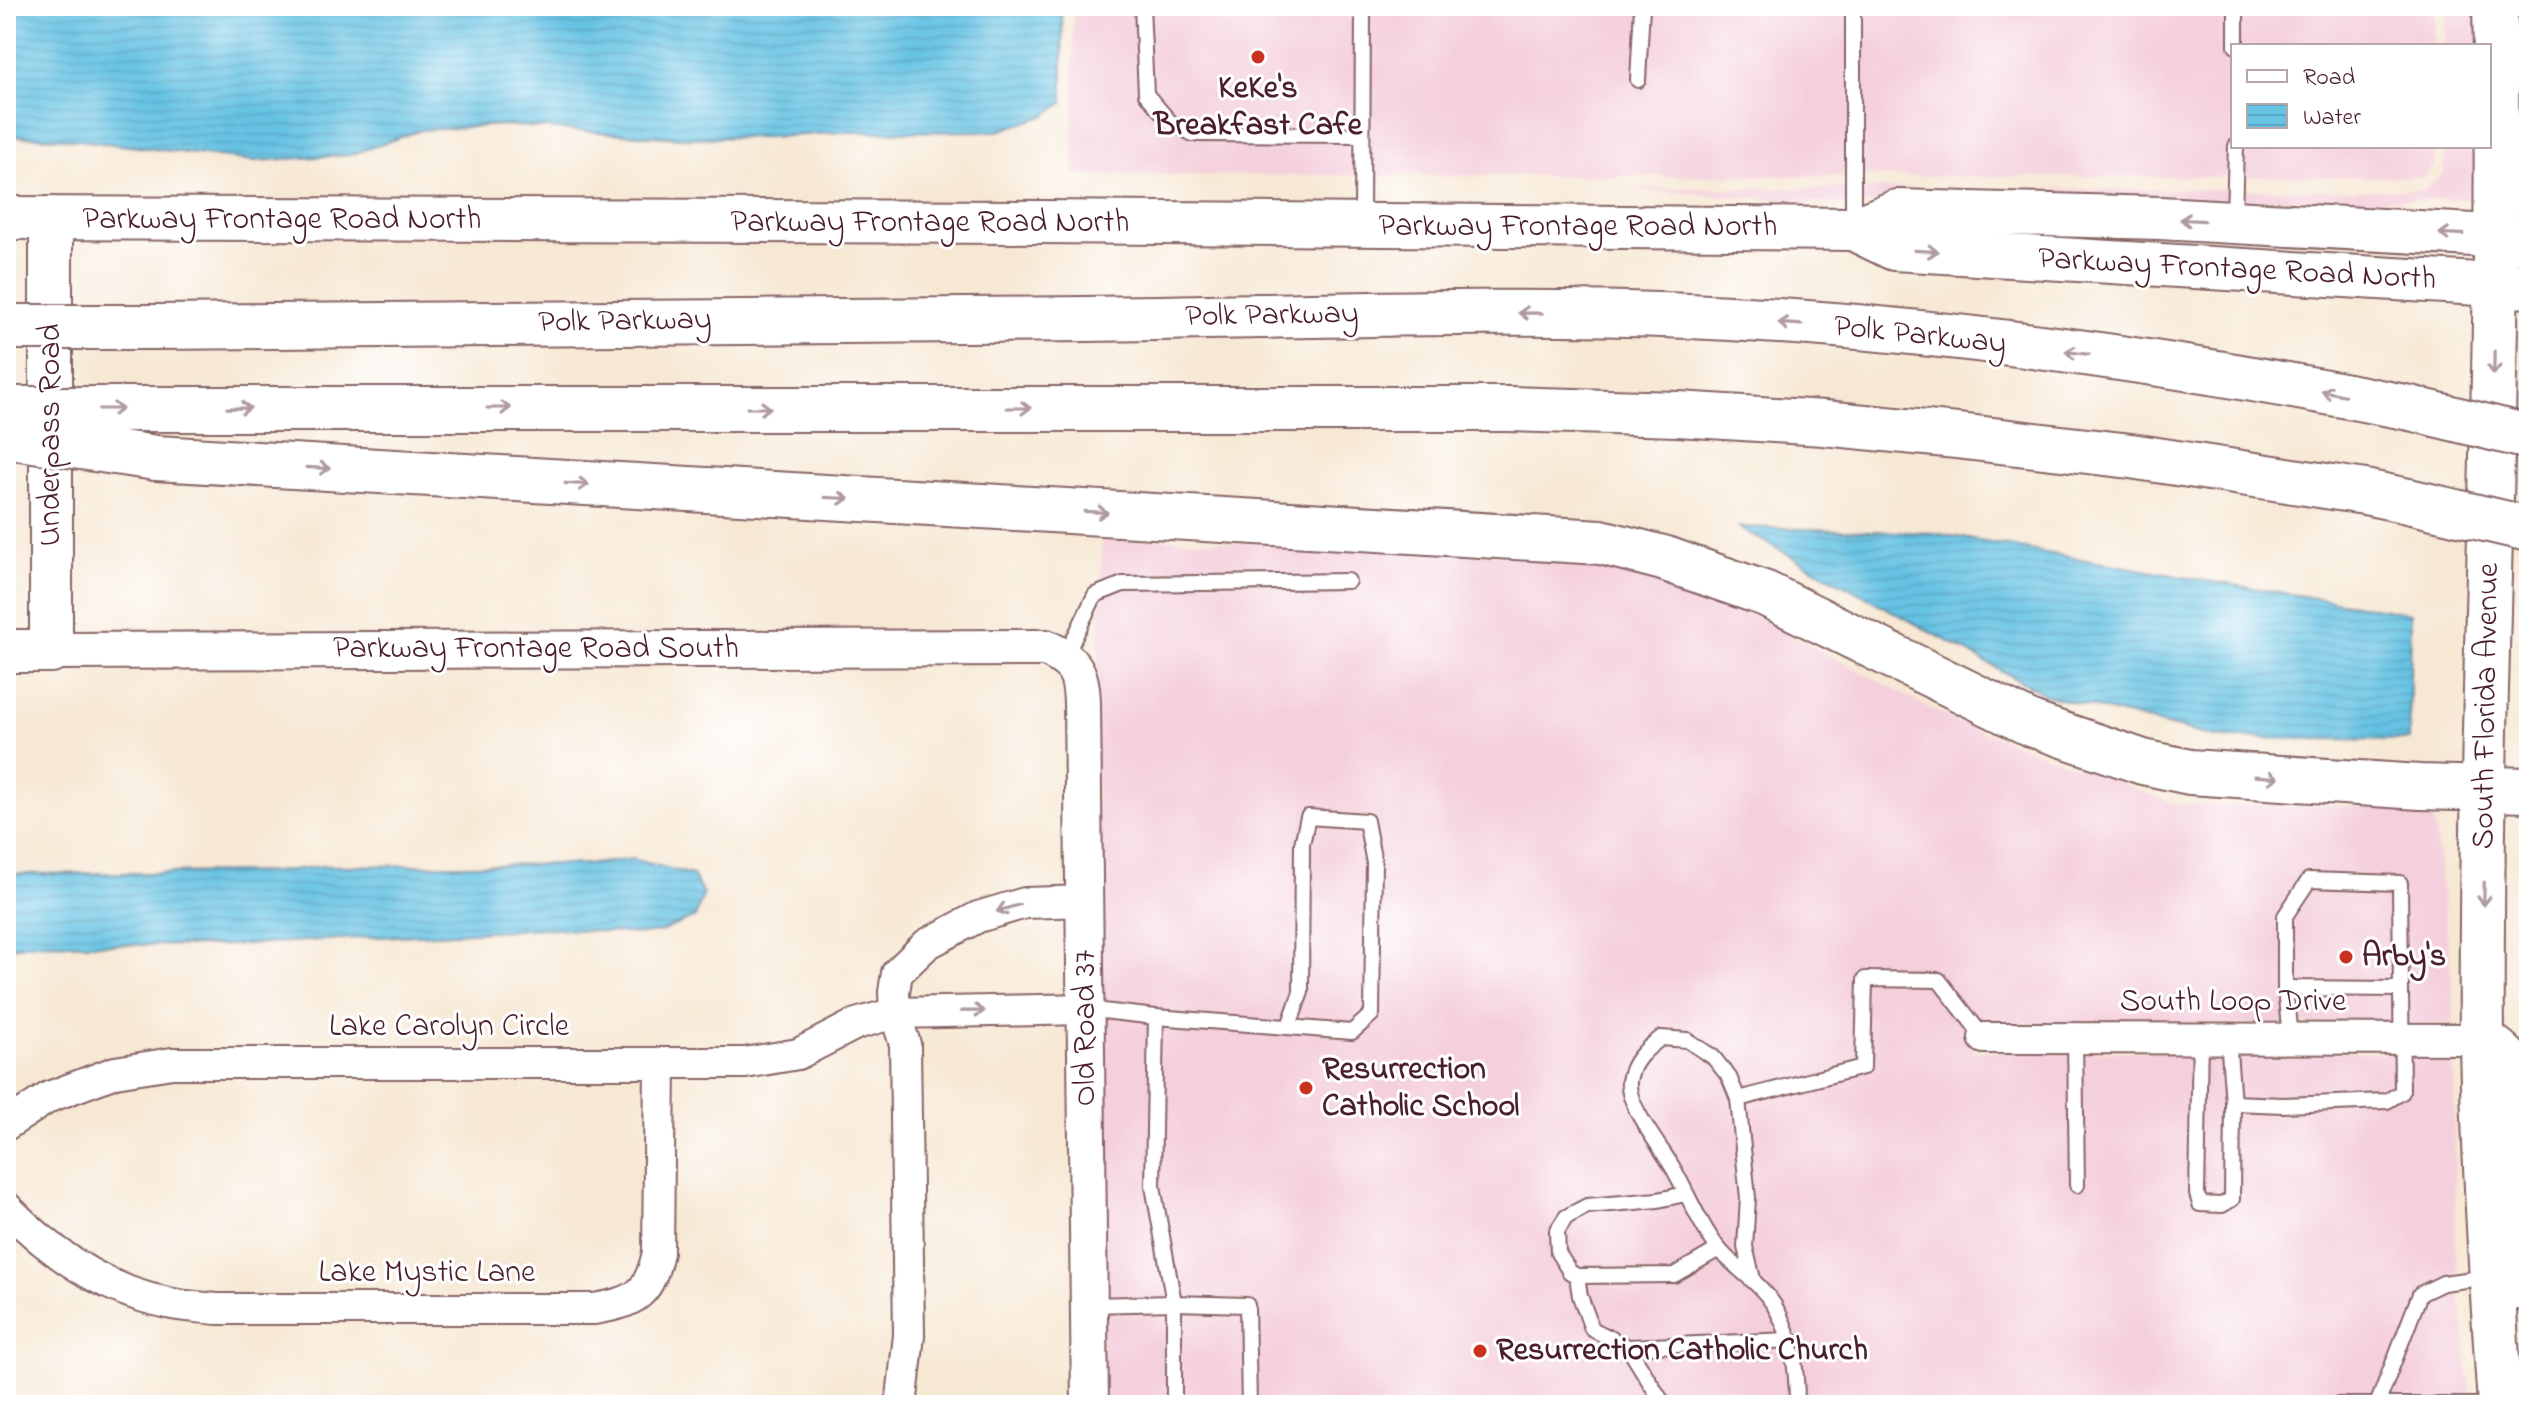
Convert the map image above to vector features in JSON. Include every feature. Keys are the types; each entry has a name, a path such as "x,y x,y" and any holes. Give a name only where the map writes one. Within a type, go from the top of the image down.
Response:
{"main road":[{"name":"South Florida Avenue","path":"2495,6 2498,157 2513,237 2485,788 2482,1039 2487,1189 2511,1284 2499,1391 2510,1405"},
{"name":"Parkway Frontage Road North","path":"6,218 1853,229 1897,211 2513,237"},
{"name":"Underpass Road","path":"51,218 51,651"},
{"name":"Parkway Frontage Road North","path":"1853,229 1894,249 2512,286"},
{"name":"Polk Parkway","path":"8,327 1217,318 1459,312 1691,317 1953,337 2200,369 2410,408 2529,437"},
{"path":"6,409 1508,409 1678,414 1824,423 2131,456 2351,489 2529,529"},
{"path":"6,436 156,458 1601,542 1663,558 1766,594 2031,724 2143,762 2190,772 2529,790"},
{"name":"Parkway Frontage Road South","path":"6,651 51,651"}],"street":[{"name":"Parkway Frontage Road South","path":"51,651 1046,648 1064,657"},
{"name":"Old Road 37","path":"1064,657 1080,676 1082,694 1090,1405"},
{"path":"899,1405 909,1335 905,1044 895,1013 897,973 927,944 978,917 1025,903 1086,901"},
{"name":"Lake Carolyn Circle","path":"6,1125 49,1097 88,1082 115,1072 172,1063 745,1063 798,1054 856,1024 895,1013 1085,1009"},
{"name":"South Loop Drive","path":"1984,1038 2482,1039"},
{"name":"Lake Mystic Lane","path":"6,1207 58,1255 114,1285 166,1303 217,1309 594,1309 620,1305 641,1293 653,1277 658,1252 660,1063"}],"lane":[{"path":"1142,6 1146,94 1170,122 1193,134 1362,135"},
{"path":"1362,226 1363,6"},
{"path":"1638,80 1642,6"},
{"path":"1853,6 1853,229"},
{"path":"2236,6 2236,44"},
{"path":"2234,223 2236,148"},
{"path":"1064,657 1095,595 1123,584 1348,581"},
{"path":"1085,1009 1352,1032 1372,1014 1374,863 1366,821 1308,817 1302,844 1301,992 1289,1026"},
{"path":"2233,1103 2283,1105 2387,1101 2402,1092 2400,883 2309,880 2285,916 2285,988 2290,1038"},
{"path":"1738,1099 1863,1067 1865,979 1939,980 1984,1038"},
{"path":"2285,988 2401,989"},
{"path":"1156,1017 1153,1186 1174,1303 1174,1405"},
{"path":"1753,1279 1745,1247 1748,1198 1738,1099 1729,1077 1713,1057 1687,1040 1661,1038 1640,1054 1629,1082 1640,1119 1719,1249 1753,1279 1773,1304 1792,1340 1797,1405"},
{"path":"2075,1038 2077,1185"},
{"path":"2214,1038 2233,1103 2232,1199 2222,1205 2200,1204 2197,1194 2214,1038"},
{"path":"1685,1194 1658,1200 1587,1206 1566,1217 1557,1231 1558,1253 1570,1272 1577,1276 1674,1275 1719,1249"},
{"path":"1577,1276 1580,1296 1592,1329 1628,1347 1792,1340"},
{"path":"2378,1404 2420,1294 2443,1283 2511,1284"},
{"path":"1089,1305 1247,1305 1249,1405"},
{"path":"1628,1347 1664,1405"},
{"path":"2338,1405 2378,1404 2499,1391"}],"shaded area":[{"path":"1073,6 2435,6 2435,44 2231,44 2231,148 2434,148 2434,165 2423,177 1074,175"},
{"path":"2445,6 2482,6 2483,44 2445,44"},
{"path":"2507,6 2529,6 2529,210 2510,209"},
{"path":"2445,148 2485,148 2485,199 1838,204 1614,188 2423,190 2444,172"},
{"path":"1102,536 1527,554 1638,574 1755,616 1954,721 2176,804 2433,806 2453,995 2453,1025 1972,1023 1972,1051 2454,1053 2455,1250 2472,1405 1102,1405 1096,749"}],"water":[{"path":"6,6 1062,6 1063,103 1044,116 998,131 842,132 776,137 679,138 502,125 421,130 350,155 254,161 62,138 6,136"},
{"path":"1738,527 1934,533 2411,613 2409,740 2219,738 2048,696"},
{"path":"633,859 693,875 703,895 695,917 660,932 640,934 547,928 212,946 35,943 6,948 6,874 273,872 324,866 592,864"}],"place":[{"name":"KeKe's Breakfast Cafe","path":"1258,57"},
{"name":"Arby's","path":"2346,957"},
{"name":"Resurrection Catholic School","path":"1306,1088"},
{"name":"Resurrection Catholic Church","path":"1480,1351"}]}
